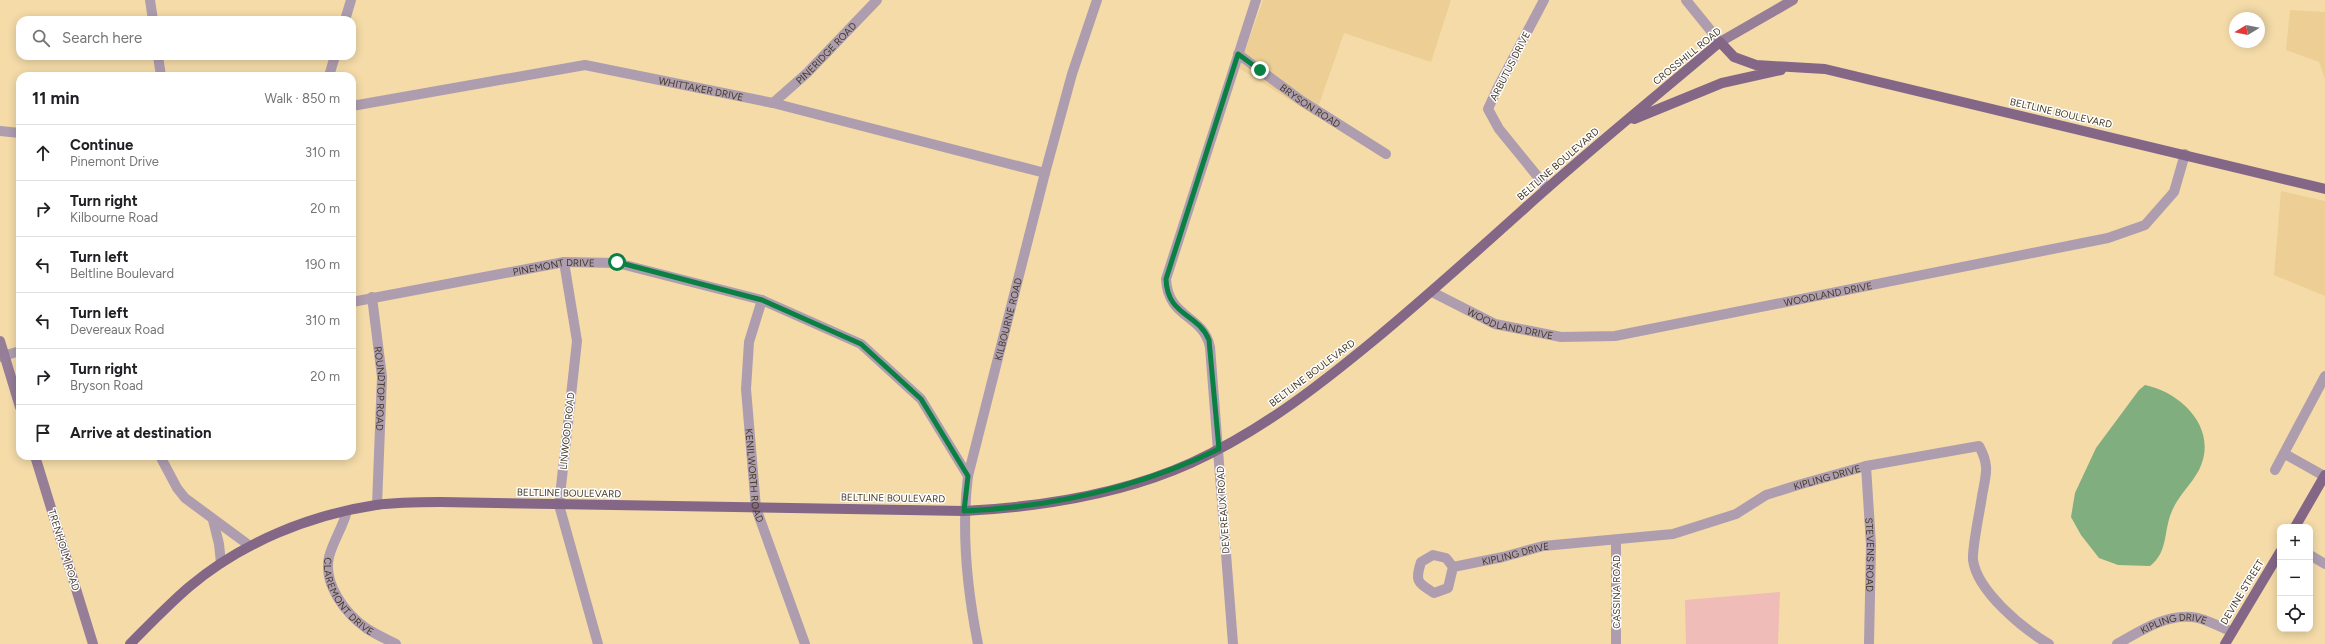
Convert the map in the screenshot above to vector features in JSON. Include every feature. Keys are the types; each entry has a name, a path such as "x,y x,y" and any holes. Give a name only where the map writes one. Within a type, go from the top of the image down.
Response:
{"main road":[{"name":"CROSSHILL ROAD","path":"1622,125 1720,42 1793,0"},
{"name":"BELTLINE BOULEVARD","path":"1720,42 1734,57 1756,65 1825,69 2185,154 2325,189"},
{"path":"1622,125 1680,99 1722,83 1744,80 1790,67"},
{"name":"BELTLINE BOULEVARD","path":"130,644 189,587 221,563 250,546 295,526 347,511 377,505 440,502 964,511 1026,507 1106,492 1158,476 1219,449 1271,420 1302,399 1432,292 1547,188 1622,125"},
{"path":"0,341 2,356 16,396"},
{"name":"TRENHOLM ROAD","path":"36,460 93,644"},
{"path":"2297,524 2325,476"},
{"name":"DEVINE STREET","path":"2225,644 2277,557"}],"street":[{"path":"150,0 152,16"},
{"path":"346,16 351,0"},
{"name":"PINERIDGE ROAD","path":"772,103 808,73 877,0"},
{"name":"KILBOURNE ROAD","path":"978,644 970,604 964,511 968,476 1045,173 1072,74 1097,0"},
{"name":"DEVEREAUX ROAD","path":"1233,644 1219,449 1209,340 1203,329 1172,303 1166,279 1256,0"},
{"name":"ARBUTUS DRIVE","path":"1544,0 1488,109 1499,129 1547,188"},
{"path":"1686,0 1720,42"},
{"name":"BRYSON ROAD","path":"1238,54 1302,101 1386,154"},
{"path":"158,60 160,72"},
{"path":"330,72 333,60"},
{"name":"WHITTAKER DRIVE","path":"356,105 585,65 772,103 1045,173"},
{"path":"0,131 16,133"},
{"name":"WOODLAND DRIVE","path":"1432,292 1495,324 1561,337 1615,336 2108,238 2145,225 2174,192 2185,154"},
{"name":"PINEMONT DRIVE","path":"356,301 564,262 617,262 762,300 861,344 921,399 968,476"},
{"name":"LINWOOD ROAD","path":"564,262 577,341 559,505 598,644"},
{"name":"ROUNDTOP ROAD","path":"372,297 382,377 377,505"},
{"name":"KENILWORTH ROAD","path":"762,300 749,342 746,389 756,508 805,644"},
{"path":"2,356 16,352"},
{"path":"2275,470 2325,376"},
{"name":"KIPLING DRIVE","path":"1453,567 1503,558 1543,546 1673,534 1736,514 1766,496 1866,466 1979,446 1987,461 1973,559 1979,580 2002,606 2030,633 2049,644"},
{"path":"2284,454 2325,476"},
{"path":"167,461 177,488 185,498 250,546"},
{"name":"STEVENS ROAD","path":"1866,466 1871,545 1869,644"},
{"name":"CLAREMONT DRIVE","path":"347,511 343,527 333,545 329,559 330,581 340,601 352,617 367,629 396,644"},
{"path":"213,520 219,544 221,563"},
{"name":"CASSINA ROAD","path":"1616,540 1616,644"},
{"path":"2313,557 2325,564"},
{"name":"KIPLING DRIVE","path":"2117,644 2143,629 2174,618 2192,617 2232,632"}],"shaded area":[{"path":"1263,0 1451,0 1431,62 1344,33 1315,116 1239,68"},
{"path":"2290,10 2325,12 2325,79 2319,62 2286,50"},
{"path":"2281,191 2325,201 2325,296 2274,275"},
{"path":"2145,385 2159,389 2172,396 2184,405 2194,416 2201,428 2204,441 2204,455 2199,470 2172,511 2169,518 2163,547 2156,560 2150,566 2118,565 2099,558 2081,535 2071,517 2075,493 2096,448 2139,390"},
{"path":"1780,592 1778,644 1686,644 1685,600"}],"route":[{"path":"617,262 762,300 821,324 861,344 921,399 968,476 964,511 1026,507 1106,492 1158,476 1189,464 1219,449 1209,340 1203,329 1178,310 1172,303 1167,289 1166,279 1238,54 1260,70"}]}
